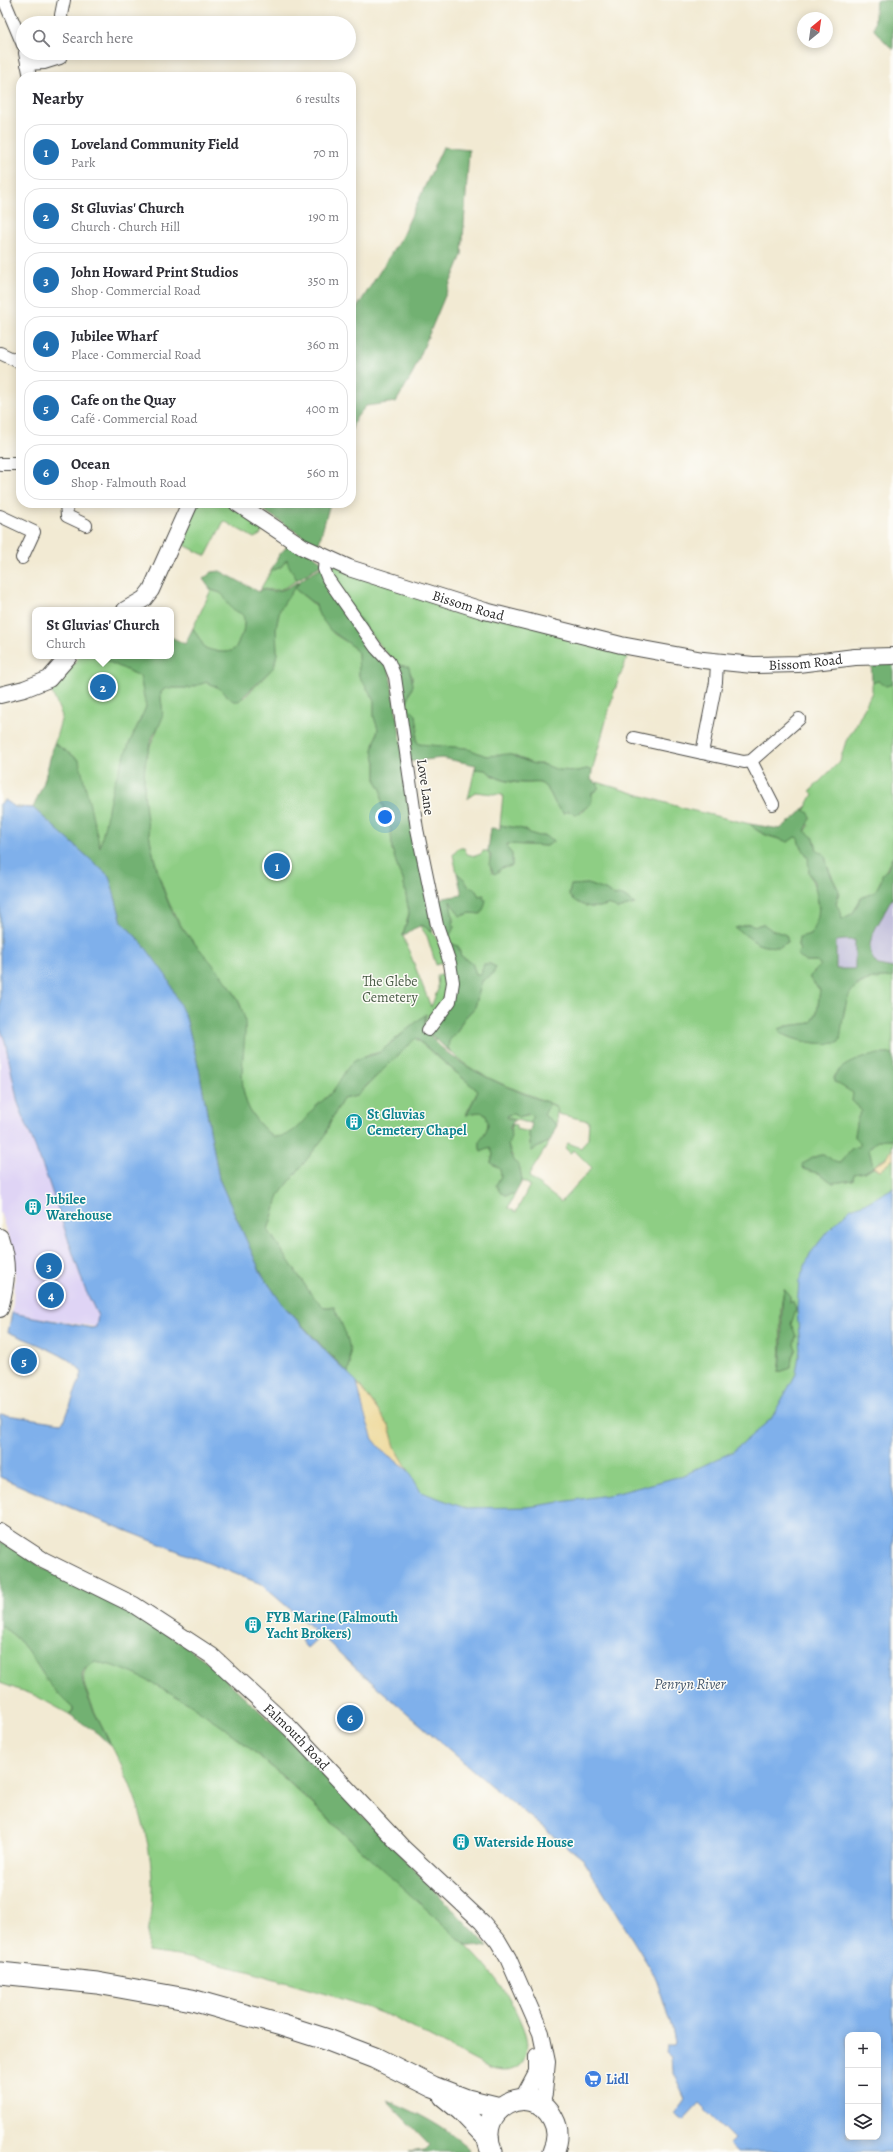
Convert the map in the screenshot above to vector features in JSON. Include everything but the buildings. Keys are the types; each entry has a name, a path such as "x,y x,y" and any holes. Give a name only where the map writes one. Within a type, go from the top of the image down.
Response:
{"highway":[{"path":"0,1973 97,1983 192,2000 328,2040 376,2058 433,2087 467,2100 500,2108"},
{"path":"433,2087 461,2110 490,2145"},
{"path":"490,2145 488,2127 493,2116 500,2108 510,2102 531,2102 550,2113 556,2125 558,2134 553,2152"}],"street":[{"path":"4,0 16,28"},
{"path":"61,16 64,0"},
{"path":"26,60 29,72"},
{"path":"30,60 44,63 54,60"},
{"path":"0,353 16,360"},
{"path":"0,464 16,464"},
{"path":"66,508 67,516 86,525"},
{"path":"130,607 144,598 151,590 188,508"},
{"name":"Bissom Road","path":"244,508 303,547 325,558 382,580 512,618 647,651 717,662 782,665 855,657 893,656"},
{"path":"0,516 34,532 22,558"},
{"name":"Love Lane","path":"325,558 324,569 328,578 376,648 389,662 395,677 417,829 437,926 450,963 453,982 450,1001 428,1030"},
{"path":"0,695 24,689 49,679 66,659"},
{"path":"702,753 716,682 717,662"},
{"path":"634,738 744,762 751,761 799,719"},
{"path":"751,761 773,804"},
{"path":"0,1237 7,1258 6,1285 0,1309"},
{"name":"Falmouth Road","path":"0,1532 43,1560 144,1611 196,1644 232,1673 290,1728 402,1847 482,1922 505,1952 530,2009 537,2060 537,2072 531,2102"}],"shaded area":[{"path":"893,898 893,968 878,965 872,958 870,948 871,936 888,903"},
{"path":"836,940 855,940 855,969 836,969"},
{"path":"0,1028 5,1041 18,1103 48,1180 85,1289 98,1316 96,1327 12,1313 15,1276 13,1252 0,1212"}],"green space":[{"path":"876,0 893,0 893,50 874,30"},
{"path":"443,147 469,150 462,255 412,375 396,402 366,406 356,418 356,309 401,238"},
{"path":"189,508 242,508 267,524 260,535 254,538 224,521 206,556 174,540"},
{"path":"260,508 329,508 318,547"},
{"path":"292,541 324,563 297,580 288,564 287,559 281,567 271,571 279,555"},
{"path":"287,559 297,580 288,586 276,590 261,588 271,571 281,567"},
{"path":"325,559 631,648 614,692 592,771 587,769 577,771 558,770 542,764 534,764 512,755 486,756 466,748 421,745 417,742 416,715 406,705 413,685 412,676 408,668 396,664 380,646 329,578"},
{"path":"324,565 388,662 433,932 422,925 403,936 409,912 403,879 399,872 392,849 391,829 384,816 384,805 382,805 381,789 376,781 376,763 373,750 378,729 374,717 374,699 359,676 358,653 350,644 330,630 319,615 316,605 295,589 301,580"},
{"path":"220,571 259,592 261,589 272,591 281,590 299,581 280,609 276,628 277,653 274,667 239,701 233,701 219,688 207,682 189,688 166,688 161,692 163,712 162,719 152,738 145,764 145,801 151,846 170,907 186,933 230,986 244,1014 243,1085 248,1107 254,1117 273,1137 292,1132 314,1108 333,1091 345,1071 353,1062 380,1052 426,1014 425,1027 439,1046 467,1066 483,1075 547,1102 549,1106 544,1115 557,1125 550,1141 531,1151 529,1133 532,1124 529,1123 533,1116 528,1114 519,1117 513,1114 508,1115 507,1118 514,1120 510,1127 511,1137 508,1145 511,1156 520,1168 522,1181 515,1194 505,1195 500,1192 496,1185 501,1176 500,1169 491,1163 493,1154 490,1148 481,1152 480,1143 488,1124 486,1114 476,1112 466,1116 478,1091 416,1038 356,1096 343,1099 330,1122 325,1136 279,1195 268,1230 311,1294 324,1307 334,1307 345,1331 349,1347 350,1363 348,1373 283,1305 261,1273 219,1179 199,1069 186,1018 143,944 122,922 109,876 33,808 44,782 54,743 79,760 100,847 113,786 129,744 146,707 140,676 103,659 174,659 174,638 185,644 193,628 205,648 221,652 233,650 243,633 244,619 242,614 229,605 221,593 211,590 203,579 212,572"},
{"name":"The Glebe Cemetery","path":"299,581 295,589 316,606 319,615 334,634 350,644 358,653 359,676 374,699 374,717 378,729 373,750 376,763 376,781 381,789 383,805 385,807 384,816 391,829 392,849 399,872 403,879 409,912 403,936 431,1007 438,989 437,975 449,975 453,987 425,1027 426,1014 380,1052 369,1055 350,1066 332,1092 315,1108 301,1127 286,1136 273,1137 260,1125 252,1113 246,1102 243,1090 243,1016 239,1001 225,979 188,936 173,911 165,892 158,871 147,825 144,782 145,764 161,719 161,692 166,688 189,688 207,682 219,688 228,696 244,698 274,667 277,653 276,628 280,609"},
{"path":"211,590 223,594 229,605 243,616 243,633 233,650 221,652 205,648 193,628"},
{"path":"871,657 893,657 893,684 886,686 878,681 872,683"},
{"path":"77,659 103,659 140,676 146,707 129,744 100,848 44,782 62,716 50,688 60,683"},
{"path":"396,664 409,667 413,685 406,705 416,715 418,729 416,740 419,744 466,748 486,756 508,754 534,764 546,765 558,770 577,771 587,769 592,771 591,780 598,784 598,789 592,793 591,804 576,815 571,812 569,813 569,811 564,813 557,807 546,787 537,782 521,783 500,779 490,774 486,770 475,769 476,765 442,758 408,762"},
{"path":"876,681 893,684 893,856 875,892 861,898 853,913 842,919 836,904 839,893 827,865 825,855 817,850 815,840 805,832 809,826 805,809 813,794 810,791 840,761 846,741 856,725 872,692 872,683"},
{"path":"475,769 486,770 495,777 506,781 542,784 549,791 560,810 564,813 569,811 569,813 571,812 576,815 584,811 592,801 592,793 598,789 597,782 686,809 750,824 763,834 788,842 795,837 798,838 799,843 809,859 809,872 817,894 819,913 813,932 801,937 798,942 800,950 798,954 806,962 817,962 821,965 810,976 810,979 820,990 817,1013 811,1023 787,1026 779,1029 780,1032 793,1038 823,1044 838,1043 847,999 851,990 867,980 893,977 893,1054 878,1055 860,1059 844,1067 834,1078 835,1082 854,1093 852,1101 862,1110 857,1119 855,1135 860,1142 860,1146 852,1148 840,1163 835,1162 825,1155 821,1155 802,1164 804,1169 820,1174 833,1183 853,1180 854,1174 865,1172 873,1167 880,1171 893,1159 893,1208 887,1210 872,1234 871,1251 876,1260 877,1273 876,1303 868,1329 860,1346 829,1387 830,1424 826,1440 808,1461 788,1473 780,1488 770,1497 766,1506 764,1520 769,1542 765,1563 769,1597 764,1608 763,1627 758,1636 749,1644 747,1679 742,1695 716,1741 704,1755 692,1765 679,1771 667,1770 503,1647 374,1564 270,1511 147,1462 123,1439 133,1400 133,1370 116,1325 117,1274 101,1229 33,1081 37,1039 0,944 0,804 5,800 15,807 33,808 109,876 122,922 143,944 167,977 186,1018 199,1069 219,1179 261,1273 283,1305 348,1373 350,1364 349,1347 334,1307 324,1307 311,1294 268,1230 279,1195 325,1136 330,1122 343,1099 357,1096 415,1038 478,1091 466,1114 481,1112 486,1114 488,1124 481,1140 480,1148 481,1152 490,1148 493,1154 491,1163 500,1169 501,1176 496,1185 500,1192 505,1195 515,1194 508,1208 516,1212 530,1185 522,1181 520,1168 515,1163 508,1145 512,1124 516,1125 516,1129 530,1132 531,1151 550,1141 529,1175 530,1178 561,1202 592,1168 574,1150 570,1153 565,1148 568,1143 581,1148 588,1138 589,1121 558,1114 557,1108 554,1105 497,1082 482,1074 457,1058 448,1048 449,1041 457,1032 463,1020 475,1007 482,981 493,974 496,967 490,964 484,964 481,974 476,974 472,963 461,956 458,946 450,943 448,939 454,927 450,900 461,916 471,913 481,914 486,900 483,899 483,895 479,896 474,888 467,886 465,880 457,873 453,855 458,848 464,848 467,854 475,856 481,854 483,851 488,851 492,873 497,873 501,868 512,866 512,854 507,848 507,844 547,846 553,841 546,836 539,836 529,833 523,829 500,825 503,795 475,792 468,799","holes":["588,884 605,890 615,896 623,896 634,904 617,909 609,904 598,907 582,905 572,899 569,895 571,885","749,924 756,926 762,924 772,930 786,935 788,942 779,947 765,946 758,944 736,928","784,1290 790,1296 790,1304 793,1301 796,1310 791,1324 796,1336 794,1344 796,1349 792,1357 791,1368 779,1372 782,1300","358,1383 389,1426 395,1447 408,1470 377,1445 370,1432 362,1407"]},
{"path":"806,806 804,810 809,813 811,818 805,831 814,838 817,850 825,855 830,873 839,890 836,904 841,912 842,919 853,913 861,898 875,892 881,881 882,874 888,869 893,856 893,898 875,929 870,947 873,959 878,965 893,968 893,977 868,980 859,984 853,989 846,1004 840,1040 838,1043 823,1044 800,1040 780,1032 779,1029 787,1026 811,1023 817,1013 820,990 810,979 810,976 821,965 817,962 806,962 797,954 800,950 798,946 799,937 811,934 818,916 819,906 814,882 809,872 808,857 799,843 798,838 795,837 788,842 758,831 750,824 780,829 798,815","holes":["855,940 855,969 836,969 836,941"]},
{"path":"500,825 523,829 529,833 539,836 546,836 554,841 547,846 507,844 507,848 512,854 512,866 501,868 494,874 489,864 491,856 488,851 491,828 500,829"},
{"path":"457,873 465,880 468,886 474,888 479,896 484,895 483,899 486,900 483,911 480,914 471,913 460,916 450,901 454,927 448,939 450,943 458,946 461,956 472,963 476,974 481,974 484,964 490,964 496,967 493,974 482,981 475,1007 463,1020 457,1032 449,1041 448,1048 450,1052 429,1033 453,994 432,900 462,895"},
{"path":"588,884 605,890 615,896 623,896 635,904 617,909 609,904 593,907 582,905 572,899 569,895 571,885"},
{"path":"749,924 756,926 763,924 772,930 786,935 788,942 779,947 765,946 758,944 735,928"},
{"path":"420,926 425,927 434,934 446,961 436,965 427,936"},
{"path":"878,1054 893,1054 893,1139 880,1140 874,1143 869,1149 873,1167 865,1172 854,1174 853,1180 833,1183 820,1174 804,1169 802,1164 821,1155 825,1155 835,1162 840,1163 852,1148 860,1146 860,1142 855,1135 857,1119 862,1110 852,1101 853,1093 835,1082 834,1078 841,1068 847,1064"},
{"path":"547,1102 556,1107 557,1125 544,1115 548,1104"},
{"path":"513,1114 519,1117 531,1114 533,1119 529,1123 507,1118 508,1115"},
{"path":"893,1139 893,1145 890,1153 873,1167 869,1149 874,1143 880,1140"},
{"path":"784,1289 790,1296 790,1303 793,1301 796,1310 791,1324 796,1336 794,1344 796,1349 792,1357 791,1368 779,1372 782,1352 782,1310"},
{"path":"0,1541 40,1566 155,1626 205,1660 282,1732 488,1946 467,1946 262,1758 211,1719 156,1685 126,1670 102,1663 94,1662 84,1671 82,1675 86,1691 112,1747 97,1733 69,1714 73,1712 73,1708 49,1683 16,1637 0,1626"},
{"path":"0,1626 16,1637 22,1644 49,1683 73,1708 72,1714 69,1714 36,1696 0,1683"},
{"path":"94,1662 110,1665 135,1674 185,1701 212,1719 288,1781 460,1940 485,1966 507,1995 523,2028 526,2038 526,2055 522,2062 517,2067 510,2070 501,2071 491,2069 392,2017 346,2000 244,1970 179,1956 147,1952 152,1888 152,1875 148,1847 132,1790 95,1713 86,1690 84,1674 87,1668"},
{"path":"387,2100 420,2115 450,2133 469,2149 470,2152 409,2152 425,2150 430,2145"}],"sand":[{"path":"893,1149 893,1159 880,1171 873,1167 886,1158"},
{"path":"357,1382 389,1426 395,1447 409,1471 377,1445 366,1423"}],"water":[{"name":"Penryn River","path":"5,800 15,807 33,808 109,876 122,922 143,944 167,977 186,1018 199,1069 219,1179 261,1273 283,1305 328,1354 357,1382 364,1413 373,1439 383,1451 409,1471 421,1492 465,1508 528,1507 614,1494 681,1476 732,1452 771,1419 796,1374 800,1349 797,1309 799,1281 810,1254 827,1232 851,1208 868,1202 893,1188 893,2152 737,2152 729,2144 734,2139 699,2104 683,2121 674,2114 685,2099 672,2071 671,2057 666,2053 667,2045 674,2045 675,2042 655,1976 583,1859 490,1785 352,1665 321,1635 307,1648 301,1641 313,1629 261,1584 92,1517 0,1477 0,1414 61,1423 65,1420 82,1373 71,1361 61,1355 8,1332 12,1313 92,1328 96,1327 98,1316 85,1289 48,1180 18,1103 5,1041 0,1028 0,804"}],"place":[{"name":"St Gluvias' Church","path":"103,687"},
{"name":"Loveland Community Field","path":"277,866"},
{"name":"St Gluvias Cemetery Chapel","path":"354,1122"},
{"name":"Jubilee Warehouse","path":"33,1207"},
{"name":"John Howard Print Studios","path":"49,1266"},
{"name":"Jubilee Wharf","path":"51,1295"},
{"name":"Cafe on the Quay","path":"24,1361"},
{"name":"FYB Marine (Falmouth Yacht Brokers)","path":"253,1625"},
{"name":"Ocean","path":"350,1718"},
{"name":"Waterside House","path":"461,1842"},
{"name":"Lidl","path":"593,2079"}]}
